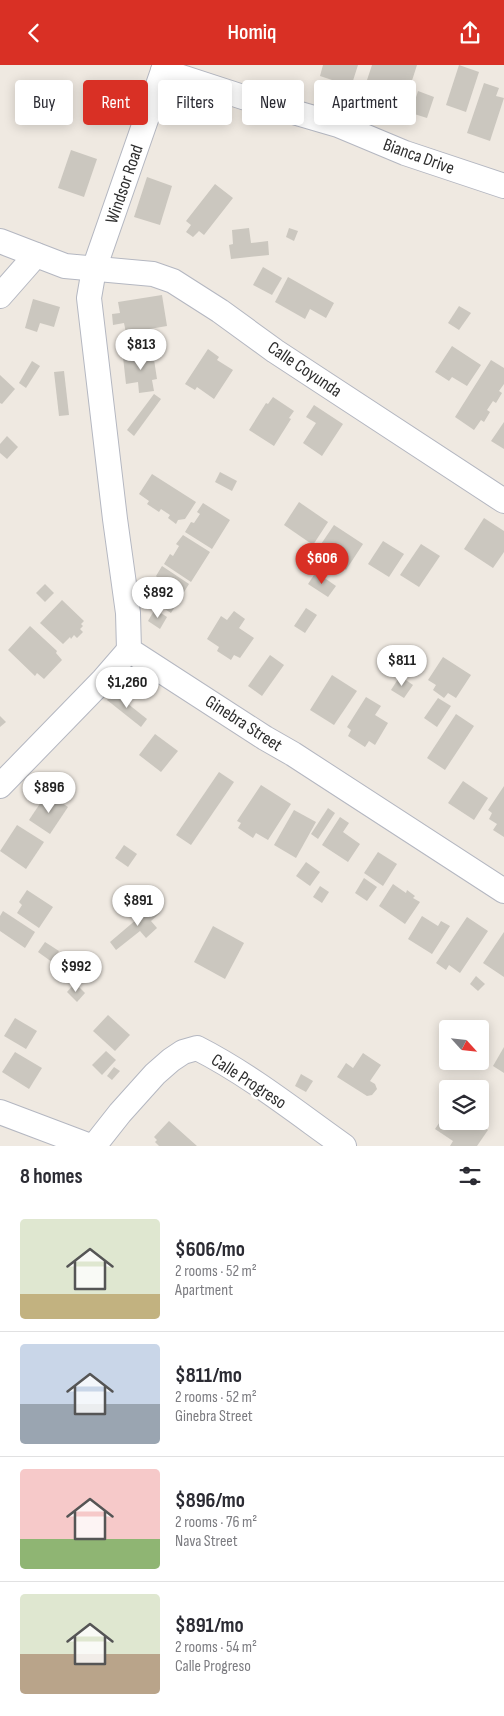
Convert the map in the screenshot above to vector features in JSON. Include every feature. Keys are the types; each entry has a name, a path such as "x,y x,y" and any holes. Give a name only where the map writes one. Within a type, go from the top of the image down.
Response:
{"street":[{"name":"Bianca Drive","path":"164,68 252,100 338,125 405,153 504,186"},
{"name":"Windsor Road","path":"94,269 164,68"},
{"path":"0,241 45,258 0,296"},
{"name":"Calle Coyunda","path":"45,258 65,266 153,274 173,281 220,311 275,351 504,501"},
{"path":"0,786 103,680 130,649 128,613 113,509 89,298 94,269"},
{"name":"Ginebra Street","path":"130,649 504,891"},
{"name":"Calle Progreso","path":"94,1146 120,1113 156,1075 183,1052 197,1049 218,1059 250,1079 344,1146"},
{"path":"0,1113 90,1146"}],"building":[{"path":"323,65 358,65 353,80 332,80 320,76"},
{"path":"372,65 417,65 412,80 367,80"},
{"path":"459,65 479,72 466,112 446,105"},
{"path":"484,83 499,88 496,96 504,98 490,141 467,133"},
{"path":"418,91 434,97 427,118 416,115"},
{"path":"71,150 97,159 84,197 58,188"},
{"path":"147,177 172,186 160,225 134,217"},
{"path":"215,184 233,198 204,235 199,231 193,237 186,232 191,225 186,221"},
{"path":"249,228 251,243 268,241 269,255 231,259 229,245 233,244 232,230"},
{"path":"289,228 298,231 294,241 286,237"},
{"path":"263,267 282,278 272,295 253,285"},
{"path":"288,277 334,303 326,318 310,309 305,319 275,302"},
{"path":"162,295 167,326 126,333 124,323 113,325 112,314 120,313 118,302"},
{"path":"33,299 60,307 54,327 40,323 37,332 25,328"},
{"path":"459,306 471,313 459,330 448,323"},
{"path":"452,346 481,365 467,386 452,377 449,381 435,372"},
{"path":"208,349 219,357 217,360 233,370 214,399 197,387 195,390 185,384"},
{"path":"153,353 157,379 152,380 154,391 139,393 138,382 126,384 123,357"},
{"path":"491,360 504,368 504,384 499,391 502,393 496,403 493,401 487,410 490,412 484,422 481,420 474,430 455,417"},
{"path":"32,361 40,366 26,388 19,383"},
{"path":"64,371 69,415 59,416 54,372"},
{"path":"0,375 15,389 2,404 0,403"},
{"path":"154,394 161,399 134,436 127,430"},
{"path":"273,397 294,411 274,446 249,430 266,403 268,404"},
{"path":"314,405 343,424 322,456 303,443 316,423 306,417"},
{"path":"504,422 504,449 491,441"},
{"path":"7,436 18,447 7,459 0,453 0,444"},
{"path":"220,472 237,481 232,491 215,482"},
{"path":"152,474 196,502 185,519 178,520 176,524 168,518 170,515 161,509 159,512 147,504 149,501 139,494"},
{"path":"299,502 328,522 313,545 284,525"},
{"path":"203,503 230,520 212,549 185,532 191,522 194,523 200,514 197,512"},
{"path":"484,518 504,531 504,552 493,568 464,549"},
{"path":"334,525 363,544 346,570 317,550"},
{"path":"183,535 210,552 191,582 164,564 170,554 173,556 179,546 176,544"},
{"path":"383,541 404,554 389,577 368,564"},
{"path":"421,544 440,556 419,587 400,575"},
{"path":"162,566 189,584 171,613 143,595 149,586 152,588"},
{"path":"316,572 336,586 328,597 308,584"},
{"path":"45,584 54,593 45,602 36,593"},
{"path":"62,600 84,621 80,629 83,632 77,638 74,635 71,639 70,637 63,644 40,623"},
{"path":"306,608 317,615 305,633 294,626"},
{"path":"155,609 167,617 160,629 148,621"},
{"path":"234,611 245,619 239,628 254,638 240,658 234,655 231,660 217,651 219,647 207,639 221,616 227,620"},
{"path":"30,626 57,651 56,653 62,660 44,679 37,673 35,676 8,650"},
{"path":"399,645 418,658 409,672 390,659"},
{"path":"270,655 284,665 262,696 248,686"},
{"path":"443,657 471,675 456,698 448,693 444,698 433,690 436,685 428,680"},
{"path":"332,675 357,691 334,725 310,710"},
{"path":"400,676 413,685 404,698 391,690"},
{"path":"113,692 147,719 141,727 107,700"},
{"path":"366,697 381,706 375,715 388,723 375,745 369,741 365,747 348,736 351,730 347,727"},
{"path":"438,698 451,706 437,727 424,718"},
{"path":"456,714 474,726 445,770 427,758"},
{"path":"0,716 6,722 0,727"},
{"path":"155,734 178,751 161,772 139,755"},
{"path":"219,772 234,782 191,845 176,835"},
{"path":"463,781 488,798 474,820 448,803"},
{"path":"261,785 291,804 268,840 256,833 253,838 238,828 241,823 237,821"},
{"path":"504,786 504,837 493,830 497,824 489,819 492,813 488,810"},
{"path":"47,793 68,807 50,834 29,820"},
{"path":"328,808 335,813 318,839 311,834"},
{"path":"294,810 316,822 296,858 274,845"},
{"path":"340,817 349,823 343,832 360,844 348,862 322,845"},
{"path":"17,825 44,842 26,869 0,851"},
{"path":"124,845 137,854 128,867 115,858"},
{"path":"378,852 397,864 383,886 364,873"},
{"path":"306,862 320,872 310,886 296,876"},
{"path":"364,878 377,887 367,901 355,893"},
{"path":"393,884 406,893 407,890 415,896 413,898 420,902 405,924 379,906"},
{"path":"320,886 329,892 322,903 313,897"},
{"path":"27,890 53,907 39,928 17,913 22,905 19,902"},
{"path":"154,905 160,913 151,921 157,928 146,938 140,931 116,950 110,942 137,919 133,914 141,908 145,913"},
{"path":"3,911 35,932 25,948 0,931 0,916"},
{"path":"422,916 438,926 441,921 450,926 432,954 408,939"},
{"path":"467,917 488,931 460,973 449,965 446,970 436,963"},
{"path":"213,926 244,943 225,979 194,962"},
{"path":"504,932 504,977 483,963"},
{"path":"45,942 59,951 52,962 38,952"},
{"path":"476,976 485,984 478,991 470,984"},
{"path":"75,983 85,993 77,1002 67,992"},
{"path":"108,1015 130,1035 115,1051 93,1031"},
{"path":"15,1018 37,1031 26,1049 4,1036"},
{"path":"504,1047 504,1073 493,1066"},
{"path":"106,1051 116,1060 102,1075 92,1065"},
{"path":"15,1052 42,1068 29,1089 2,1072"},
{"path":"363,1053 381,1065 370,1081 375,1084 377,1089 372,1095 367,1096 337,1077 346,1063 353,1068"},
{"path":"114,1067 120,1071 112,1080 107,1076"},
{"path":"301,1074 313,1081 306,1092 295,1086"},
{"path":"169,1121 197,1146 159,1146 155,1142 157,1140 154,1137"},
{"path":"439,1123 439,1130 488,1130 477,1146 450,1146 453,1141 435,1129"}]}
